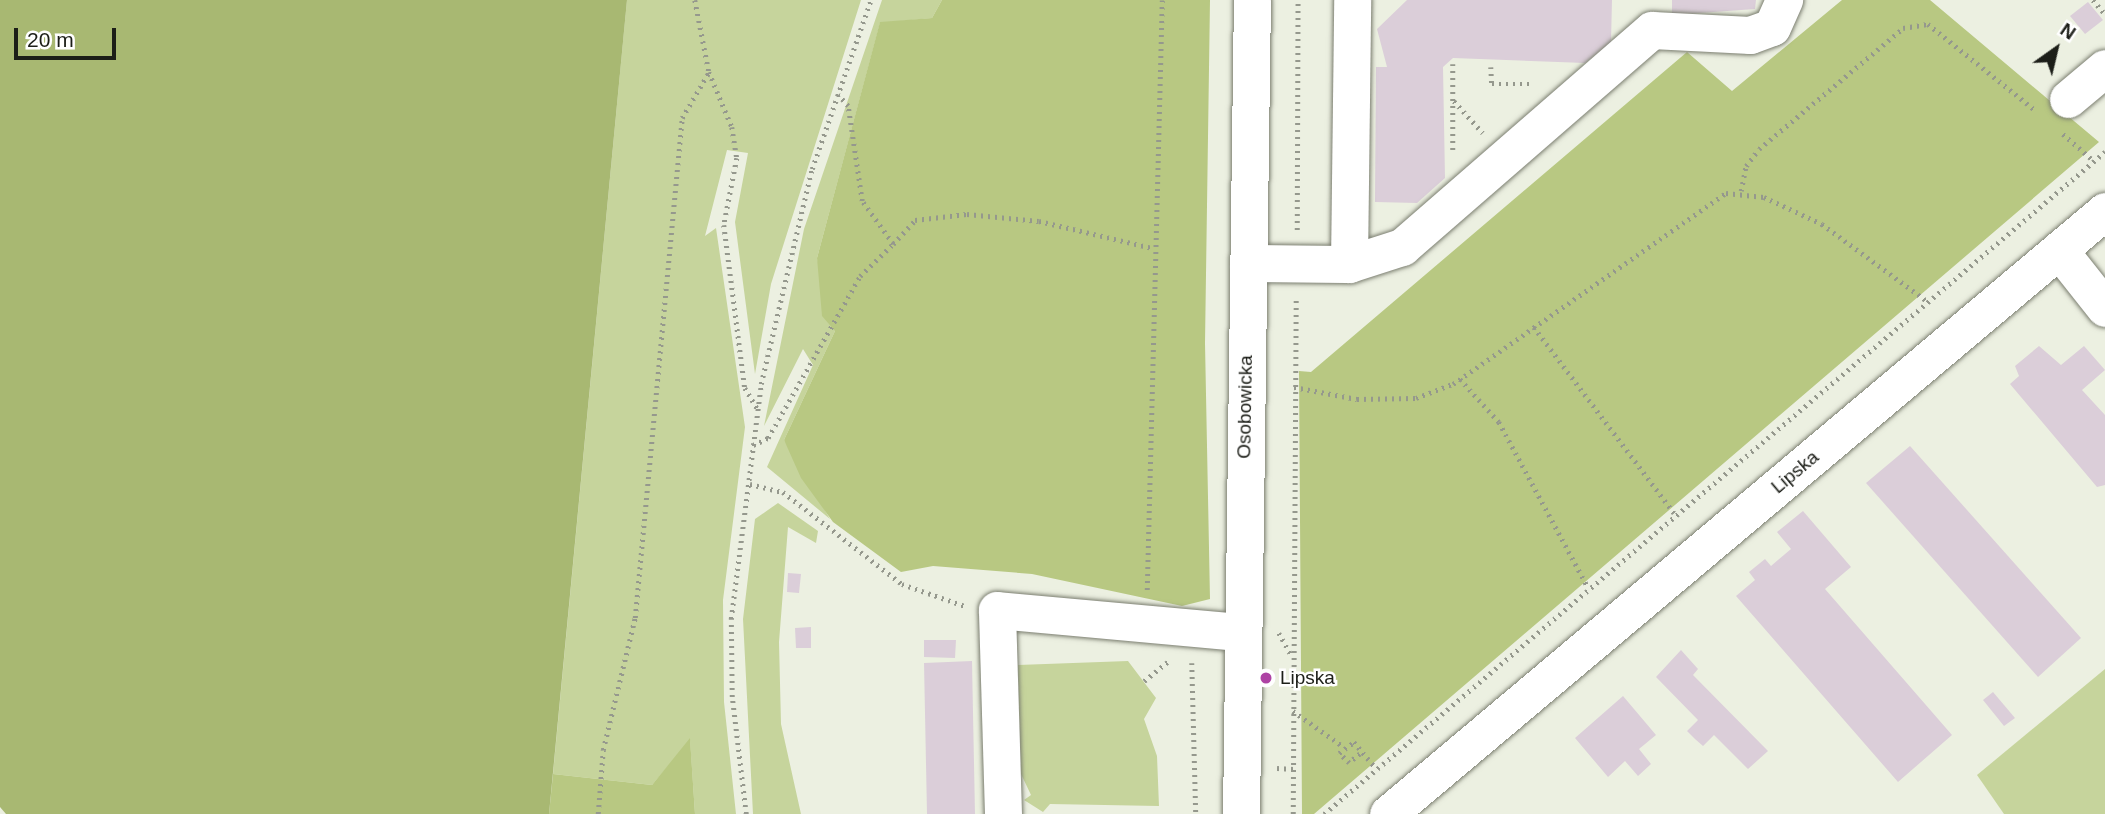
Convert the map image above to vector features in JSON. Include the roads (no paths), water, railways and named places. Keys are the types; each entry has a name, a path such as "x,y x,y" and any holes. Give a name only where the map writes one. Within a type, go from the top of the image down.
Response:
{"street":[{"name":"Osobowicka","path":"1241,814 1240,632 1252,0"},
{"path":"1349,264 1352,0"},
{"path":"1248,263 1349,264 1402,247 1652,30 1681,36 1749,35 1772,27 1784,0"},
{"path":"2055,114 2105,68"},
{"name":"Lipska","path":"1388,814 2105,211"},
{"path":"2059,250 2105,308"},
{"path":"1003,814 997,610 1147,623 1191,640 1240,632"}],"place":[{"name":"Lipska","path":"1266,678"}]}
